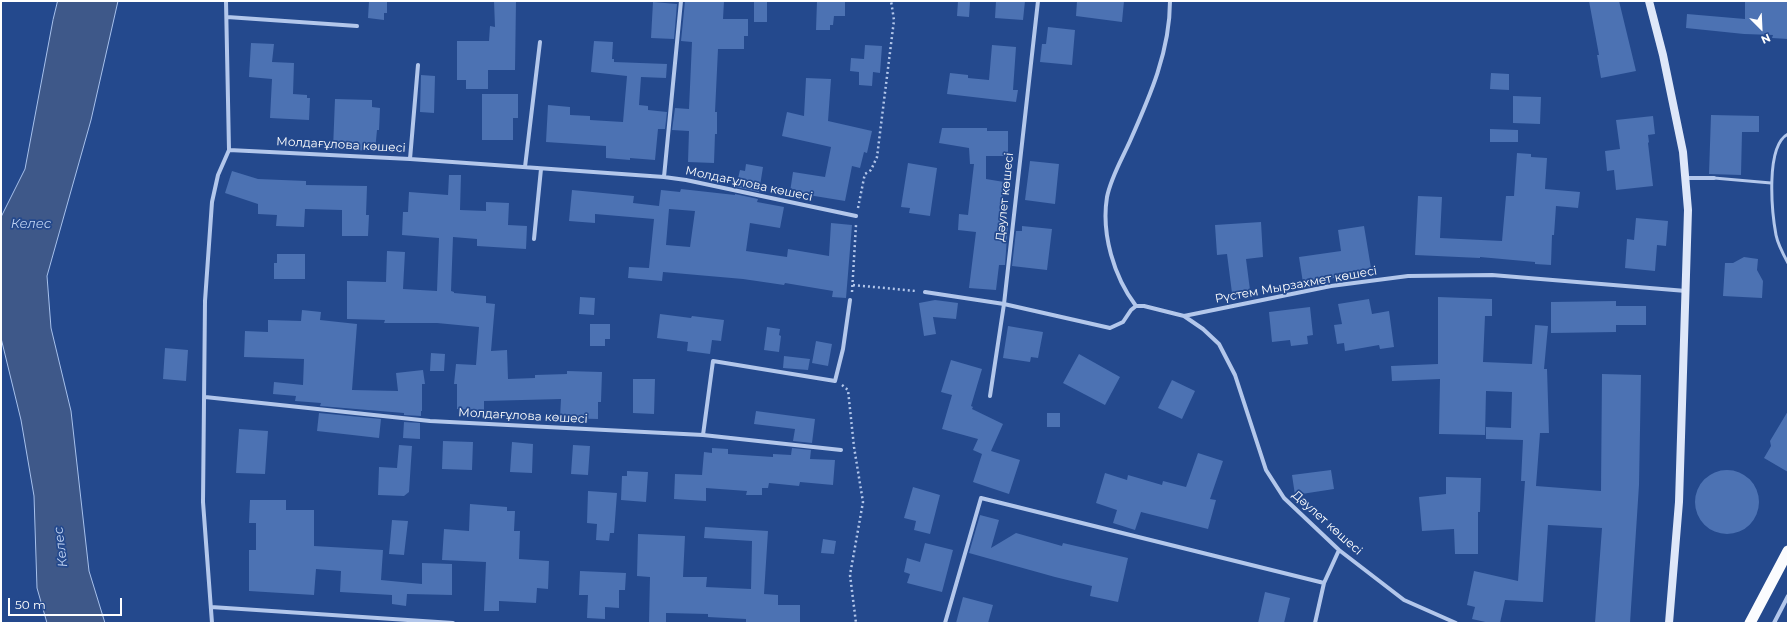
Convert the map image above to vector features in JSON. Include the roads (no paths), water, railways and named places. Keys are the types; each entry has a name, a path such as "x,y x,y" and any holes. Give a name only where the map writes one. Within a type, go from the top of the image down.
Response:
{"highway":[{"path":"1750,623 1788,551"}],"main road":[{"path":"1649,1 1664,55 1683,152 1688,210 1678,502 1669,623"}],"street":[{"path":"212,623 203,502 205,301 212,202 218,175 229,150 226,1"},
{"path":"664,178 681,1"},
{"name":"Дәулет көшесі","path":"990,396 1004,304 1038,1"},
{"path":"924,292 1004,304 1110,328 1123,322 1130,310 1136,306 1127,294 1112,259 1106,233 1108,196 1113,178 1154,84 1164,52 1170,16 1170,1"},
{"path":"227,17 357,26"},
{"path":"525,167 540,42"},
{"path":"410,159 418,65"},
{"name":"Молдағұлова көшесі","path":"229,150 410,159 686,180 856,216"},
{"path":"534,238 540,169"},
{"path":"1685,178 1714,178"},
{"name":"Рүстем Мырзахмет көшесі","path":"1136,306 1144,306 1184,316 1331,286 1408,276 1492,275 1686,291"},
{"path":"704,435 712,361 835,381 843,349 850,300"},
{"name":"Дәулет көшесі","path":"1184,316 1203,329 1219,344 1235,374 1266,470 1284,498 1339,550 1404,600 1456,623"},
{"name":"Молдағұлова көшесі","path":"205,397 430,421 704,435 841,450"},
{"path":"945,623 981,498 1324,583"},
{"path":"1315,623 1324,583 1339,550"},
{"path":"1774,623 1788,596"},
{"path":"211,606 453,623"}],"lane":[{"path":"1788,134 1784,136 1778,148 1771,184 1776,236 1781,251 1788,264"},
{"path":"1714,178 1771,184"}],"water":[{"name":"Келес","path":"58,1 118,1 91,120 47,276 51,328 71,411 89,571 105,623 47,623 37,588 34,496 21,420 1,338 1,217 25,169 53,20"}]}
